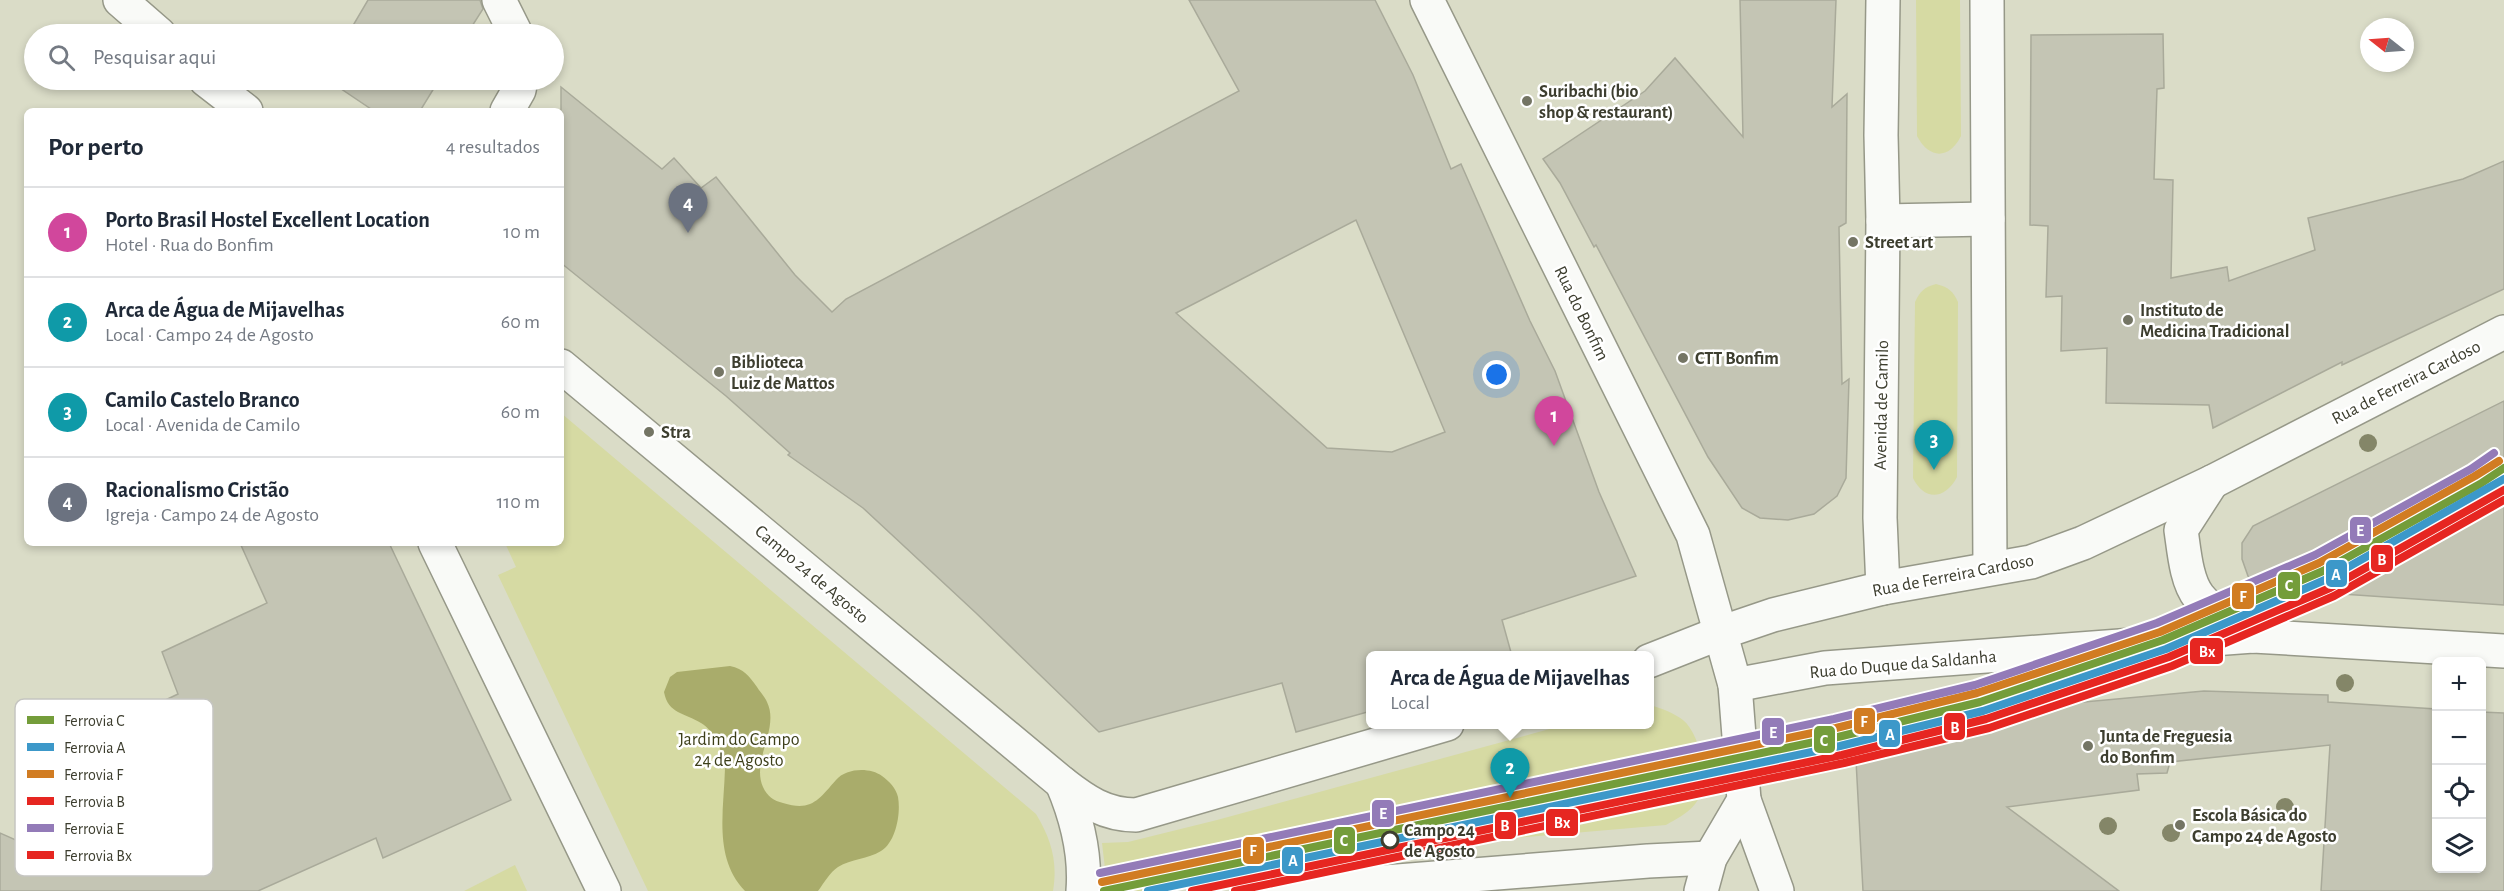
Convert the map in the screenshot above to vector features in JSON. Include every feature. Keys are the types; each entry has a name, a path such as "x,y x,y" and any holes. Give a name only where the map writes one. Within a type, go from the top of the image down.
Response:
{"street":[{"path":"120,0 148,24"},
{"path":"499,0 511,24"},
{"name":"Rua do Bonfim","path":"1427,0 1693,535 1720,633"},
{"name":"Avenida de Camilo","path":"1883,0 1880,518 1883,588"},
{"path":"1987,0 1990,568"},
{"path":"207,90 217,108"},
{"path":"219,90 242,108"},
{"path":"509,108 519,90"},
{"path":"1883,221 1988,219"},
{"name":"Rua de Ferreira Cardoso","path":"1720,633 1773,615 1883,588 2031,562 2083,543 2212,482 2504,332"},
{"name":"Campo 24 de Agosto","path":"564,368 1062,783 1095,806 1121,815 1136,815 1430,729"},
{"name":"Rua de Ferreira Cardoso","path":"2212,482 2181,530 2186,565 2199,597 2218,614 2253,636"},
{"path":"436,546 604,891"},
{"path":"1654,659 1720,633 1735,685 1744,800 1777,891"},
{"name":"Rua do Duque da Saldanha","path":"1735,685 1826,668 2253,636 2504,651"},
{"name":"Campo 24 de Agosto","path":"1062,783 1078,824 1084,864 1083,891"},
{"path":"1701,891 1710,858 1744,800"},
{"path":"1271,891 1710,858"}],"green space":[{"path":"1916,0 1960,0 1961,136 1956,144 1945,153 1939,154 1927,149 1917,136"},
{"path":"1936,284 1950,290 1958,302 1957,477 1947,490 1935,495 1923,491 1913,478 1915,302 1923,290"},
{"name":"Jardim do Campo 24 de Agosto","path":"564,416 1036,814 1046,832 1054,860 1053,891 648,891 498,575 516,567 506,546 564,546"},
{"path":"1654,706 1676,715 1689,726 1698,745 1703,767 1702,787 1698,800 1686,813 1666,825 1236,862 1193,874 1147,891 1103,891 1106,877 1102,843 1128,842 1217,820 1549,729 1654,729"},
{"path":"515,865 527,891 464,891"}],"shaded area":[{"path":"730,666 746,674 767,702 770,723 762,755 760,777 763,787 771,798 793,805 808,805 819,798 840,776 858,770 871,771 882,776 892,785 897,794 898,819 894,834 886,847 876,854 838,867 818,891 745,891 728,864 724,849 722,817 725,768 720,749 706,727 669,705 664,692 670,677 677,672"}],"building":[{"path":"368,0 480,0 483,9 473,24 354,24"},
{"path":"1189,0 1375,0 1413,75 1451,169 1461,164 1530,321 1555,371 1599,492 1636,576 1502,620 1511,651 1366,651 1366,712 1296,732 1282,683 1099,732 863,508 788,455 790,453 726,396 564,265 564,108 561,108 561,90 564,89 662,169 674,158 701,188 716,177 795,275 832,312 846,299 1239,91","holes":["1356,220 1445,432 1392,452 1327,448 1176,313"]},
{"path":"1740,0 1836,0 1832,107 1847,94 1846,223 1839,227 1842,384 1849,379 1846,478 1837,496 1814,514 1788,520 1760,518 1742,508 1708,457 1596,245 1594,247 1560,183 1543,159 1645,91 1675,58 1743,137"},
{"path":"2163,34 2164,88 2157,89 2154,179 2173,180 2171,278 2227,267 2229,281 2315,250 2308,218 2463,179 2504,161 2504,289 2342,365 2342,362 2213,428 2209,405 2106,403 2107,348 2061,351 2062,296 2046,297 2048,226 2030,225 2031,35"},
{"path":"343,90 433,90 422,108 370,108"},
{"path":"2504,401 2504,605 2267,589 2256,585 2248,576 2242,559 2242,543 2253,526"},
{"path":"241,546 390,546 511,800 383,858 376,838 258,891 0,891 0,833 15,840 15,876 213,876 213,699 168,699 178,694 162,652 267,603"},
{"path":"2204,691 2328,695 2328,702 2432,709 2432,873 2486,873 2486,712 2504,713 2504,891 2321,891 2330,745 2170,762 2167,773 2137,774 2139,790 2007,807 2119,891 1863,891 1854,723"}],"rail line":[{"name":"E","path":"1100,873 1834,719 1975,685 2157,623 2315,555 2471,469 2494,453"},
{"name":"F","path":"1102,882 1836,728 1977,693 2160,632 2319,563 2499,461"},
{"name":"C","path":"1104,891 1838,737 1980,702 2163,640 2323,571 2480,484 2504,468"},
{"name":"A","path":"1148,891 1840,746 1983,711 2166,649 2327,579 2504,479"},
{"name":"B","path":"1192,891 1842,755 1986,719 2169,657 2330,588 2504,490"},
{"name":"Bx","path":"1235,891 1844,763 1989,728 2172,666 2334,596 2504,500"}],"place":[{"name":"Suribachi (bio shop & restaurant)","path":"1527,101"},
{"name":"Racionalismo Cristão","path":"688,233"},
{"name":"Street art","path":"1853,242"},
{"name":"Instituto de Medicina Tradicional","path":"2128,320"},
{"name":"CTT Bonfim","path":"1683,358"},
{"name":"Biblioteca Luiz de Mattos","path":"719,372"},
{"name":"Stra","path":"649,432"},
{"name":"Porto Brasil Hostel Excellent Location","path":"1554,446"},
{"name":"Camilo Castelo Branco","path":"1934,470"},
{"name":"Junta de Freguesia do Bonfim","path":"2088,746"},
{"name":"Arca de Água de Mijavelhas","path":"1510,798"},
{"name":"Escola Básica do Campo 24 de Agosto","path":"2180,825"},
{"name":"Campo 24 de Agosto","path":"1390,840"}]}
